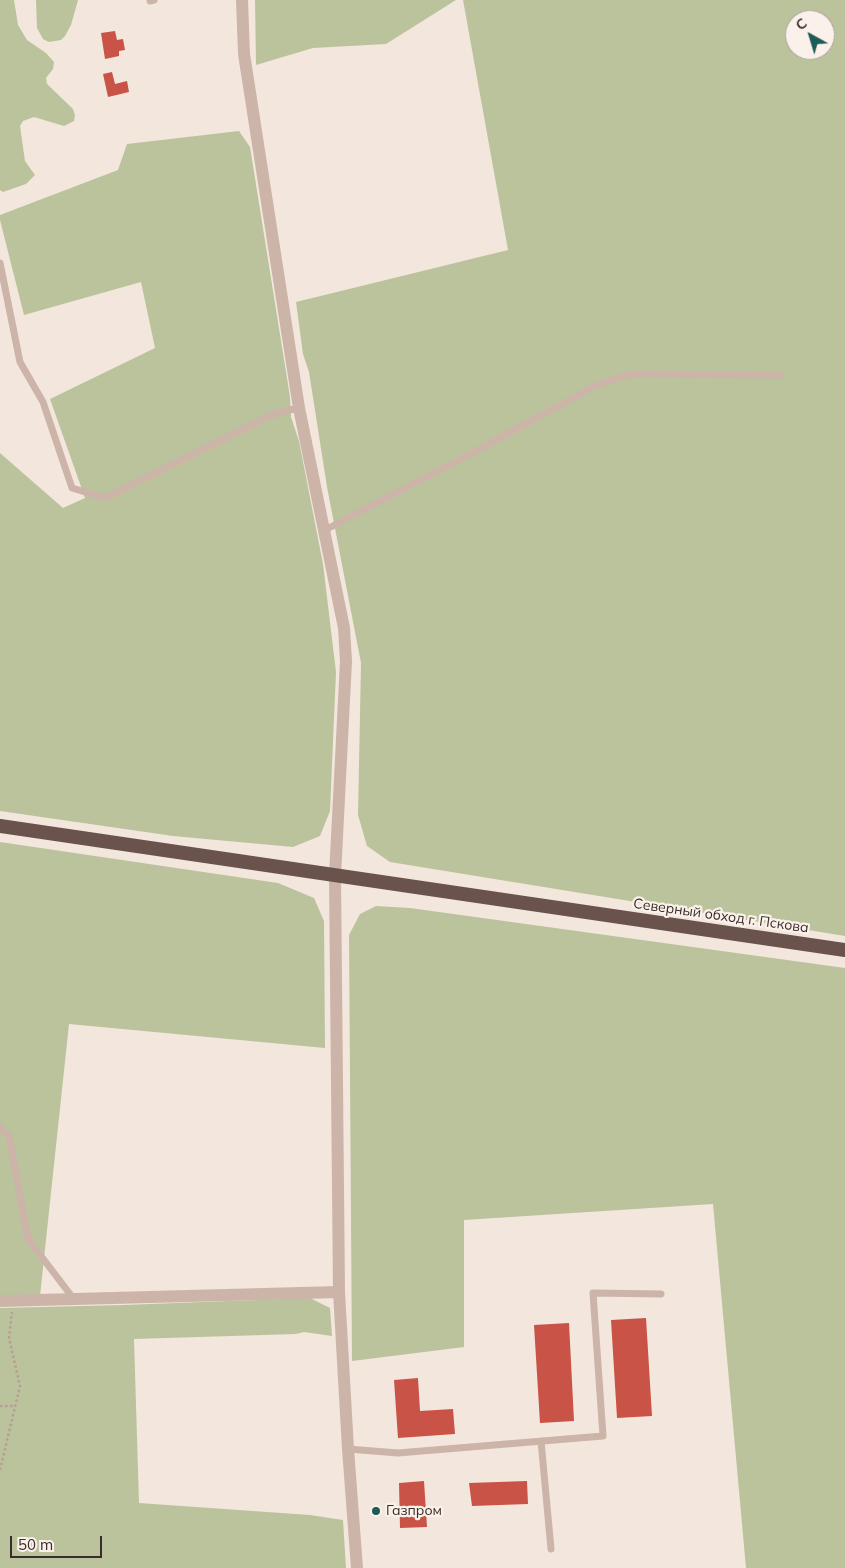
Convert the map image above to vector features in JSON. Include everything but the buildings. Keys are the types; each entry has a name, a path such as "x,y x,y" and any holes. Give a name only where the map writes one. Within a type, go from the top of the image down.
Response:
{"highway":[{"name":"Северный обход г. Пскова","path":"0,826 845,950"}],"street":[{"path":"242,0 244,54 300,408 344,628 346,662 335,876 339,1292 357,1568"},
{"path":"6,1300 339,1292"}],"lane":[{"path":"0,263 20,362 44,402 72,488 105,498 276,413 300,408"},
{"path":"325,530 487,446 595,386 631,374 781,375"},
{"path":"0,1127 9,1136 28,1239 72,1298"},
{"path":"348,1449 398,1452 603,1436 593,1293 661,1294"},
{"path":"541,1441 551,1549"}],"path":[{"path":"0,1470 20,1386 9,1338 6,1300"},
{"path":"0,1406 16,1406"}],"green space":[{"path":"0,0 14,0 18,25 27,40 46,53 54,62 53,69 46,78 47,84 73,109 75,115 74,121 64,126 34,117 23,121 20,126 25,161 35,175 26,184 3,192 0,190"},
{"path":"36,0 78,0 71,25 61,40 49,42 43,39 37,28"},
{"path":"255,0 456,0 386,44 313,48 256,65"},
{"path":"463,0 845,0 845,936 390,862 367,846 358,815 361,663 327,487 309,372 303,354 296,302 508,250"},
{"path":"239,131 250,147 290,397 291,417 299,441 323,564 336,672 330,811 320,836 293,847 173,836 0,811 0,453 63,508 85,498 50,399 155,348 141,282 24,315 0,215 118,170 127,144"},
{"path":"0,842 278,883 314,898 324,921 325,1048 69,1024 40,1296 0,1295"},
{"path":"376,906 410,908 845,968 845,1568 746,1568 713,1204 464,1220 464,1347 352,1361 349,935 360,914"},
{"path":"310,1298 330,1308 332,1336 304,1332 296,1334 134,1339 139,1503 310,1515 343,1520 346,1568 0,1568 0,1308"}],"place":[{"name":"Газпром","path":"376,1511"}]}
